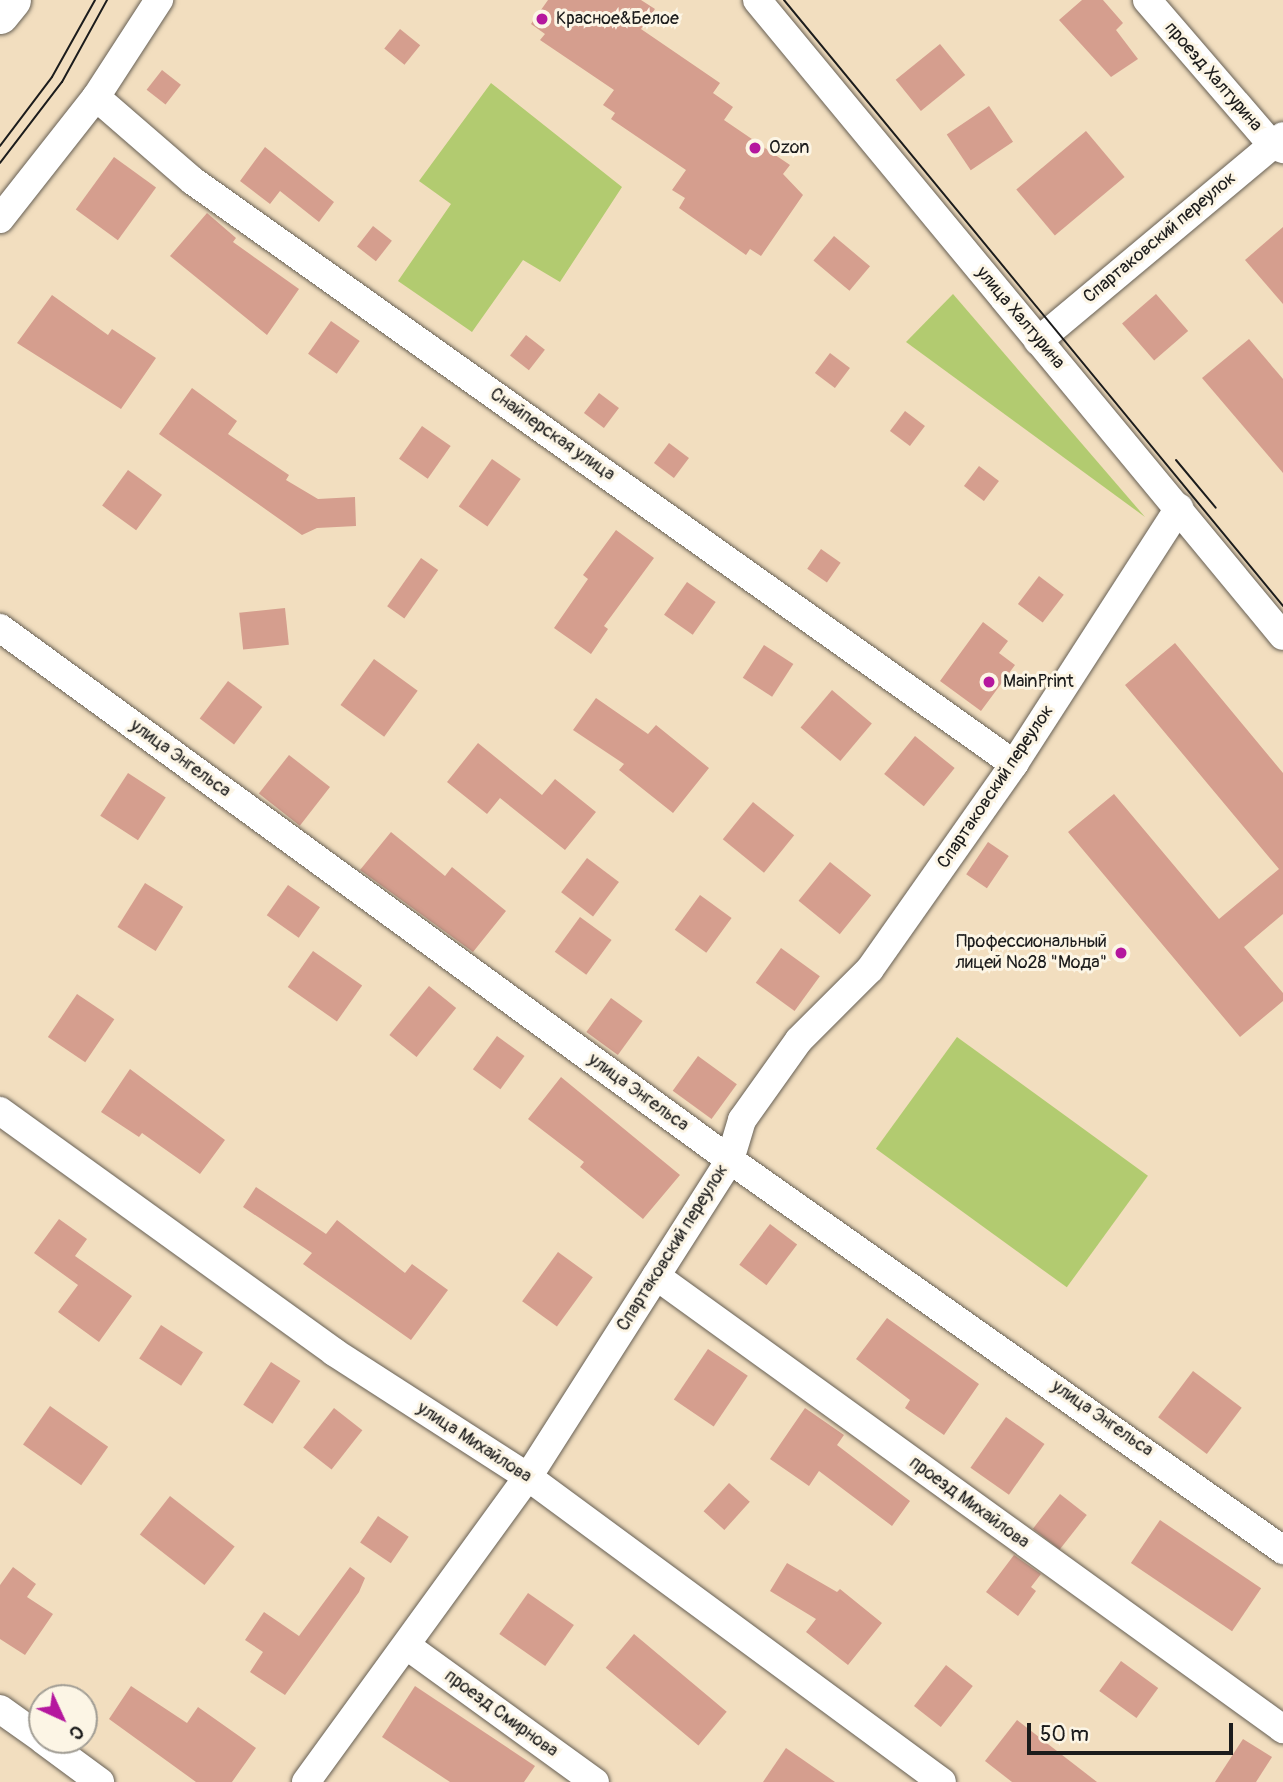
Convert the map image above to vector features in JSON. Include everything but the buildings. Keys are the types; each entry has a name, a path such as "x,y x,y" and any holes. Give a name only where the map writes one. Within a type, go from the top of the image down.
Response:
{"main road":[{"path":"0,15 12,0"}],"street":[{"path":"0,219 96,97 159,0"},
{"name":"улица Халтурина","path":"757,0 1283,636"},
{"name":"проезд Халтурина","path":"1147,0 1279,144"},
{"name":"Снайперская улица","path":"96,97 193,181 1014,764"},
{"name":"Спартаковский переулок","path":"1038,341 1279,144"},
{"name":"Спартаковский переулок","path":"306,1782 528,1477 730,1160 742,1120 792,1050 870,969 1014,764 1179,508"},
{"name":"улица Энгельса","path":"0,628 730,1160 1283,1550"},
{"name":"улица Михайлова","path":"0,1111 334,1352 528,1477 942,1782"},
{"name":"проезд Михайлова","path":"656,1276 1283,1729"},
{"name":"проезд Смирнова","path":"407,1646 595,1782"},
{"path":"0,1709 28,1730"},
{"path":"61,1754 100,1782"}],"green space":[{"path":"491,83 622,187 560,282 523,260 472,332 398,281 451,204 419,181"},
{"path":"953,294 1145,517 906,342"},
{"path":"957,1037 1148,1176 1067,1287 876,1149"}],"tram line":[{"path":"0,146 52,77 95,0"},
{"path":"0,163 62,82 107,0"},
{"path":"784,0 1283,606"},
{"path":"1176,460 1216,508"}],"place":[{"name":"Красное&Белое","path":"542,19"},
{"name":"Ozon","path":"755,148"},
{"name":"MainPrint","path":"989,682"},
{"name":"Профессиональный лицей №28 \"Мода\"","path":"1121,953"}]}
